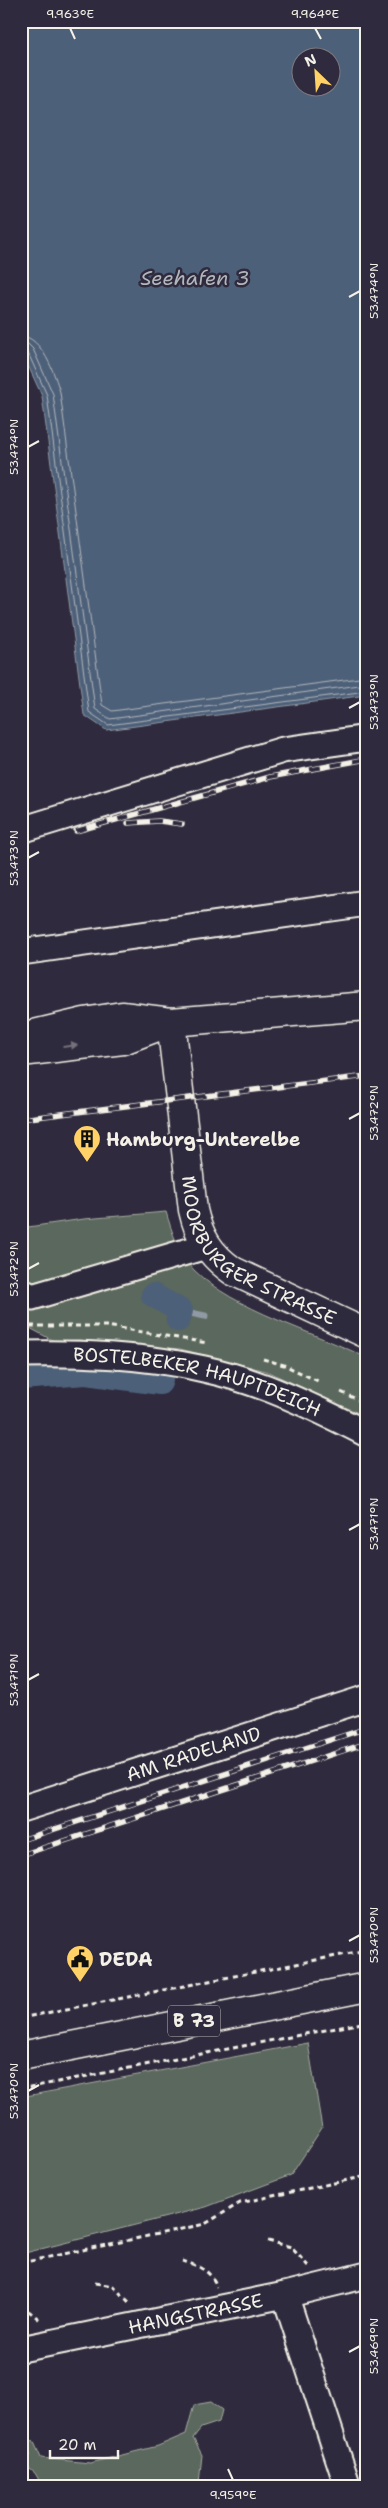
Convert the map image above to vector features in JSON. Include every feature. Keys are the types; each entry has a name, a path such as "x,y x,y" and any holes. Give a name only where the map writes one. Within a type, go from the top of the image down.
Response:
{"main road":[{"path":"21,1052 123,1040 171,1022 238,1014 367,1006"},
{"path":"21,1037 74,1024 122,1016 171,1022"},
{"name":"MOORBURGER STRASSE","path":"171,1022 193,1210 206,1246 233,1271 367,1334"},
{"name":"B 73","path":"21,2056 367,1987"}],"street":[{"path":"21,830 283,750 367,738"},
{"path":"21,952 367,904"},
{"path":"21,1291 32,1297 206,1246"},
{"name":"BOSTELBEKER HAUPTDEICH","path":"21,1354 86,1353 138,1358 205,1369 261,1387 315,1409 367,1434"},
{"name":"AM RADELAND","path":"21,1809 367,1698"},
{"name":"HANGSTRASSE","path":"21,2349 144,2322 285,2295 367,2275"},
{"path":"285,2295 348,2487"}],"path":[{"path":"21,2018 367,1950"},
{"path":"21,2089 367,2022"},
{"path":"21,2264 205,2224 240,2203 367,2176"},
{"path":"361,2210 367,2216"},
{"path":"268,2241 291,2247 304,2261 320,2286"},
{"path":"182,2261 201,2266 215,2281 224,2306"},
{"path":"95,2283 113,2286 128,2299 144,2322"},
{"path":"21,2448 30,2456"}],"green space":[{"path":"166,1212 184,1257 194,1270 211,1284 253,1309 367,1358 367,1417 266,1371 180,1349 79,1340 54,1341 26,1326 31,1300 21,1301 21,1228 84,1219"},
{"path":"308,2043 322,2128 291,2175 206,2207 21,2254 21,2097"},
{"path":"211,2402 222,2410 219,2422 201,2428 193,2438 202,2455 199,2483 188,2487 43,2487 35,2473 21,2462 21,2451 33,2440 41,2458 90,2463 158,2446 186,2434 194,2405"}],"water":[{"name":"Seehafen 3","path":"21,21 367,21 367,695 106,730 84,715 42,396 21,350"}],"waterway":[{"path":"153,1295 181,1311 178,1320"},
{"path":"181,1311 205,1316"},
{"path":"21,1378 86,1373 160,1383 161,1380"}],"railway":[{"path":"76,831 270,777 367,759"},
{"path":"128,823 159,821 182,824"},
{"path":"21,1119 367,1076"},
{"path":"21,1840 367,1728"},
{"path":"21,1855 367,1743"}],"place":[{"name":"Hamburg-Unterelbe","path":"87,1163"},
{"name":"DEDA","path":"80,1983"}]}
